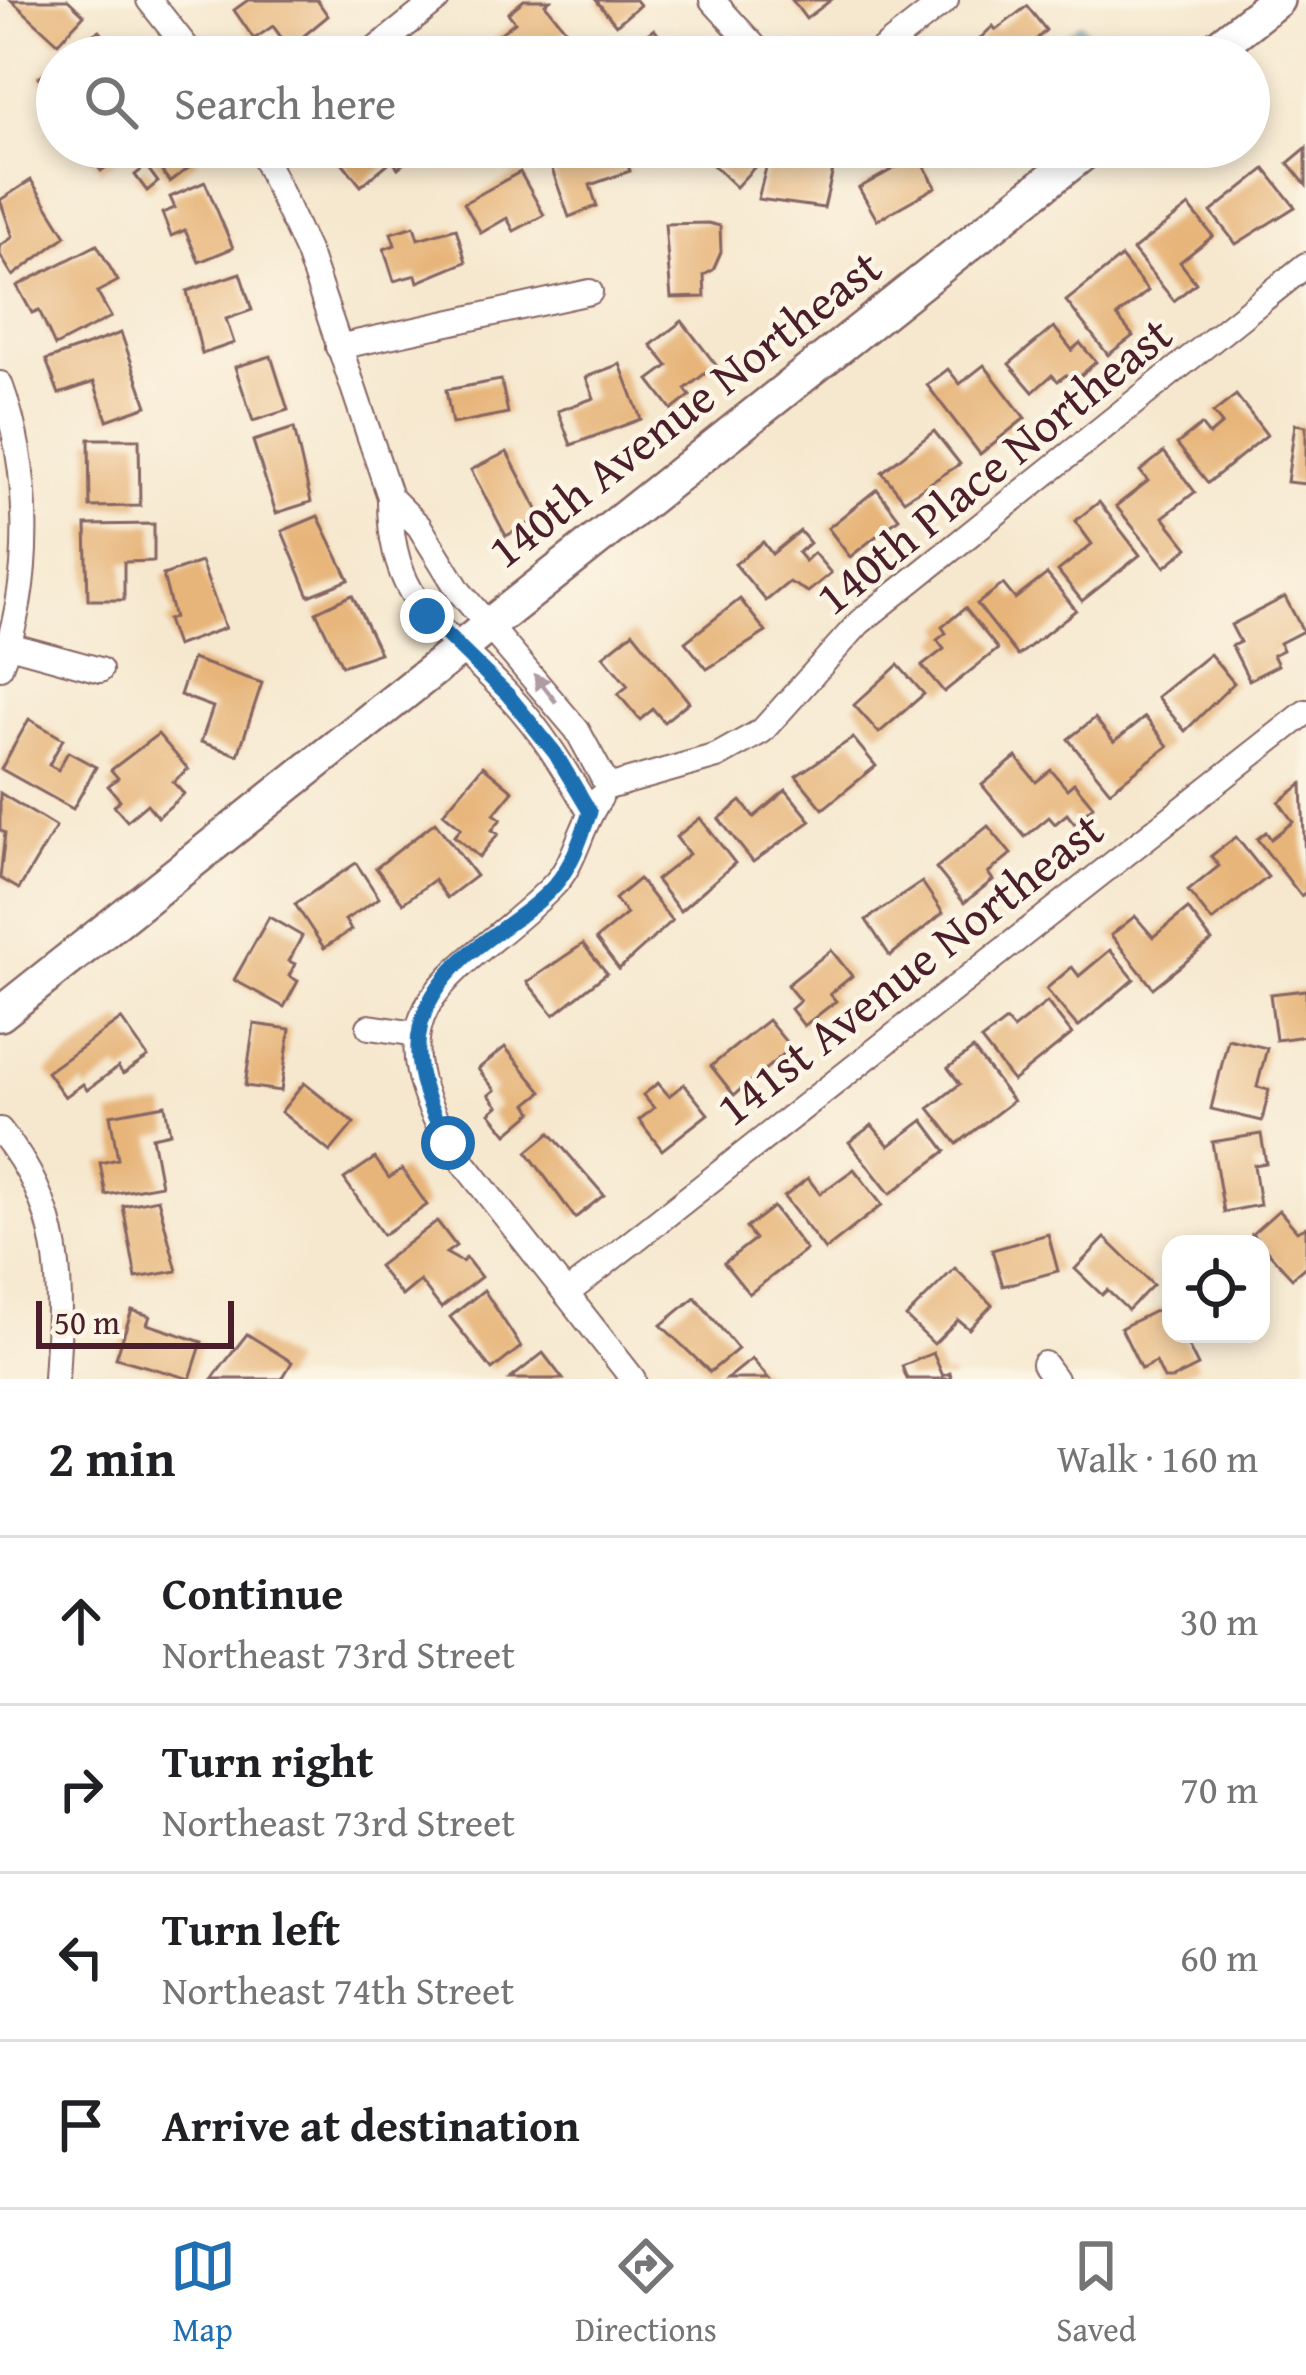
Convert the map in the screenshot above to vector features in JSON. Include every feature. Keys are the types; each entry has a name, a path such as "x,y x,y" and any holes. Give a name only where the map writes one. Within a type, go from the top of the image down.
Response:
{"main road":[{"path":"1231,36 1276,0"},
{"name":"140th Avenue Northeast","path":"0,1015 1064,168"}],"street":[{"path":"149,0 177,36"},
{"path":"392,36 437,0"},
{"path":"712,0 745,36"},
{"path":"901,36 946,0"},
{"path":"269,168 308,253 390,497 390,542 406,581 459,652 508,695 555,753 590,812"},
{"name":"140th Place Northeast","path":"608,787 717,756 762,731 859,623 1302,276"},
{"path":"338,347 590,292"},
{"path":"0,384 20,475 24,542 4,656 100,670"},
{"path":"390,497 419,526 459,591 577,730 608,787 590,812 572,861 552,888 458,963 417,1034 415,1066 428,1108 448,1143 633,1379"},
{"name":"141st Avenue Northeast","path":"566,1294 1306,712"},
{"path":"370,1027 417,1034"},
{"path":"0,1130 39,1189 58,1243 56,1379"}],"water":[{"path":"1080,24 1090,36 1065,36"}],"building":[{"path":"11,0 68,0 84,15 64,36 50,36"},
{"path":"248,0 317,0 328,16 304,36 280,36 273,26 252,36 234,10"},
{"path":"524,0 550,0 545,4 567,31 561,36 497,36 515,22 508,13"},
{"path":"596,0 636,0 640,5 616,25"},
{"path":"792,0 831,0 806,19"},
{"path":"1027,6 1046,30 1040,36 983,36 993,26 996,30"},
{"path":"1306,148 1306,185 1288,163"},
{"path":"148,168 158,182 147,191 135,175"},
{"path":"159,168 189,168 170,182"},
{"path":"347,168 382,168 361,186"},
{"path":"552,168 629,168 590,185 597,206 569,217"},
{"path":"716,168 754,168 736,187"},
{"path":"766,168 833,168 824,208 758,199"},
{"path":"895,168 925,168 936,187 877,220 859,188"},
{"path":"1265,169 1295,207 1236,244 1211,212"},
{"path":"520,172 544,215 514,231 507,218 481,233 464,203"},
{"path":"31,180 66,236 13,276 0,255 0,246 13,237 0,200"},
{"path":"205,182 233,248 199,262 185,230 171,236 162,213 175,208 170,197"},
{"path":"1189,206 1213,236 1180,262 1196,283 1174,301 1133,250"},
{"path":"665,224 720,226 721,252 713,270 704,275 705,297 671,298"},
{"path":"414,226 418,239 456,228 466,262 418,282 416,275 394,281 384,249 395,245 391,233"},
{"path":"97,245 118,281 97,292 111,317 55,346 39,310 32,313 17,286"},
{"path":"1121,257 1148,291 1117,316 1133,336 1108,355 1066,301"},
{"path":"240,273 252,310 226,319 234,343 202,354 187,291"},
{"path":"682,321 716,365 685,389 690,396 672,410 649,380 668,366 651,345"},
{"path":"1054,327 1072,350 1080,343 1096,362 1073,382 1066,375 1058,381 1052,375 1033,392 1009,364"},
{"path":"121,333 147,406 107,420 94,382 59,394 46,360"},
{"path":"271,356 288,410 253,421 235,367"},
{"path":"620,364 641,419 571,445 558,411 594,398 586,377"},
{"path":"984,365 1025,418 980,454 927,385 948,369 960,384"},
{"path":"501,380 508,413 452,424 446,390"},
{"path":"1236,395 1267,435 1208,483 1177,444 1201,425 1209,435 1222,424 1213,413"},
{"path":"1295,424 1306,426 1306,484 1287,482"},
{"path":"294,428 311,502 276,513 253,441"},
{"path":"934,431 960,464 904,500 882,472"},
{"path":"89,439 139,439 140,506 90,507"},
{"path":"507,452 541,517 506,536 471,470"},
{"path":"1164,452 1195,492 1163,517 1188,548 1165,567 1116,506 1148,481 1140,471"},
{"path":"877,489 899,518 850,557 828,528"},
{"path":"1099,502 1140,555 1082,601 1058,571 1092,544 1075,521"},
{"path":"318,516 349,580 309,596 282,531"},
{"path":"154,524 154,561 124,562 124,600 88,600 86,525"},
{"path":"800,531 810,543 798,553 805,561 814,553 831,573 808,592 789,582 766,601 735,564 763,542 772,554"},
{"path":"201,562 225,628 176,646 167,620 174,618 163,575"},
{"path":"1047,574 1076,610 1018,656 977,604 1003,584 1015,599"},
{"path":"352,595 380,653 342,666 316,612"},
{"path":"1285,597 1303,631 1280,643 1283,650 1273,655 1278,665 1249,680 1232,646 1240,642 1231,625"},
{"path":"740,599 766,632 707,669 685,642"},
{"path":"965,608 998,649 944,692 922,666 944,649 937,640 946,633 942,627"},
{"path":"633,632 689,702 664,722 653,709 640,720 618,694 628,686 603,656"},
{"path":"1210,654 1234,683 1185,731 1157,697"},
{"path":"192,659 262,683 238,755 201,742 213,707 180,695"},
{"path":"898,665 924,694 879,733 854,705"},
{"path":"1145,717 1168,746 1110,791 1068,739 1095,718 1114,742"},
{"path":"29,719 63,739 49,765 58,770 68,752 96,767 73,809 1,769"},
{"path":"158,734 188,769 173,782 184,794 158,817 147,804 127,821 114,806 120,800 108,786 118,778 111,770"},
{"path":"853,738 876,766 823,809 796,776"},
{"path":"1016,757 1036,782 1051,770 1067,789 1074,783 1093,806 1074,823 1067,814 1055,824 1049,817 1025,837 982,785"},
{"path":"483,766 513,791 494,814 501,819 492,830 498,834 479,857 454,836 461,828 443,813"},
{"path":"1302,784 1306,892 1301,896 1257,839 1266,832 1271,839 1293,822 1279,802"},
{"path":"786,790 811,821 753,862 719,819 741,801 754,817"},
{"path":"0,793 56,827 19,889 0,878 5,833 0,830"},
{"path":"700,818 735,863 680,911 656,880 689,854 676,837"},
{"path":"435,822 476,876 447,898 434,880 403,903 376,868"},
{"path":"988,826 1011,854 988,873 993,880 964,903 936,868"},
{"path":"1236,837 1268,877 1212,921 1188,891 1219,866 1211,856"},
{"path":"356,863 379,898 345,920 351,930 324,948 295,904"},
{"path":"639,879 672,921 619,969 596,939 627,914 615,899"},
{"path":"922,882 943,913 890,956 866,920"},
{"path":"1188,909 1212,941 1153,988 1111,935 1135,916 1153,937"},
{"path":"269,917 302,936 289,961 295,964 289,976 298,981 284,1007 234,980"},
{"path":"583,944 607,973 554,1015 527,982"},
{"path":"831,950 852,976 830,994 836,1001 804,1026 791,1009 800,1001 787,985"},
{"path":"1110,950 1134,979 1078,1027 1046,989 1072,967 1079,976"},
{"path":"1306,990 1306,1036 1276,1040 1270,994"},
{"path":"1047,1002 1072,1034 1013,1081 981,1040 1006,1021 1013,1029"},
{"path":"121,1019 148,1057 123,1074 118,1067 87,1090 83,1084 65,1097 47,1072"},
{"path":"768,1020 791,1048 734,1095 711,1066"},
{"path":"254,1024 290,1029 281,1091 245,1086"},
{"path":"1228,1039 1267,1048 1257,1087 1269,1090 1262,1121 1211,1109"},
{"path":"505,1047 542,1092 527,1104 533,1112 507,1134 490,1113 498,1106 489,1095 495,1090 478,1069"},
{"path":"973,1049 1013,1101 957,1144 929,1108 960,1084 948,1068"},
{"path":"304,1083 354,1123 330,1152 281,1112"},
{"path":"658,1083 669,1096 684,1084 708,1114 662,1150 639,1120 654,1108 643,1095"},
{"path":"165,1105 170,1133 152,1137 161,1185 106,1195 100,1163 118,1159 110,1115"},
{"path":"923,1120 946,1151 890,1194 849,1142 872,1125 889,1146"},
{"path":"550,1133 604,1195 575,1218 527,1152"},
{"path":"1261,1134 1266,1163 1254,1165 1260,1205 1224,1212 1212,1142"},
{"path":"375,1158 389,1178 402,1169 427,1205 383,1235 344,1179"},
{"path":"854,1169 882,1205 825,1250 784,1197 808,1178 820,1194"},
{"path":"158,1199 177,1271 136,1278 123,1206"},
{"path":"773,1207 806,1250 749,1294 724,1263 755,1239 746,1228"},
{"path":"1279,1210 1297,1231 1306,1227 1306,1266 1292,1278 1270,1254 1270,1235 1252,1234"},
{"path":"437,1221 456,1246 446,1253 462,1262 466,1258 481,1277 441,1308 420,1281 402,1296 378,1266"},
{"path":"1048,1234 1058,1271 1003,1286 992,1250"},
{"path":"1105,1238 1153,1285 1128,1310 1107,1290 1102,1295 1075,1269"},
{"path":"955,1268 992,1305 969,1329 958,1320 934,1344 906,1317"},
{"path":"484,1290 521,1347 492,1370 450,1317"},
{"path":"695,1297 738,1349 710,1372 661,1325"},
{"path":"1162,1308 1162,1343 1186,1343 1198,1366 1172,1379 1164,1379 1156,1362 1141,1369 1121,1328"},
{"path":"132,1310 150,1316 147,1324 202,1342 190,1379 116,1358"},
{"path":"247,1334 292,1362 282,1379 212,1379"},
{"path":"543,1353 563,1379 510,1379"},
{"path":"933,1353 943,1376 950,1373 952,1379 907,1379 902,1366"},
{"path":"752,1359 769,1379 727,1379"}],"route":[{"path":"427,616 508,695 555,753 590,812 572,861 552,888 458,963 432,999 417,1034 415,1066 428,1108 448,1143"}]}
